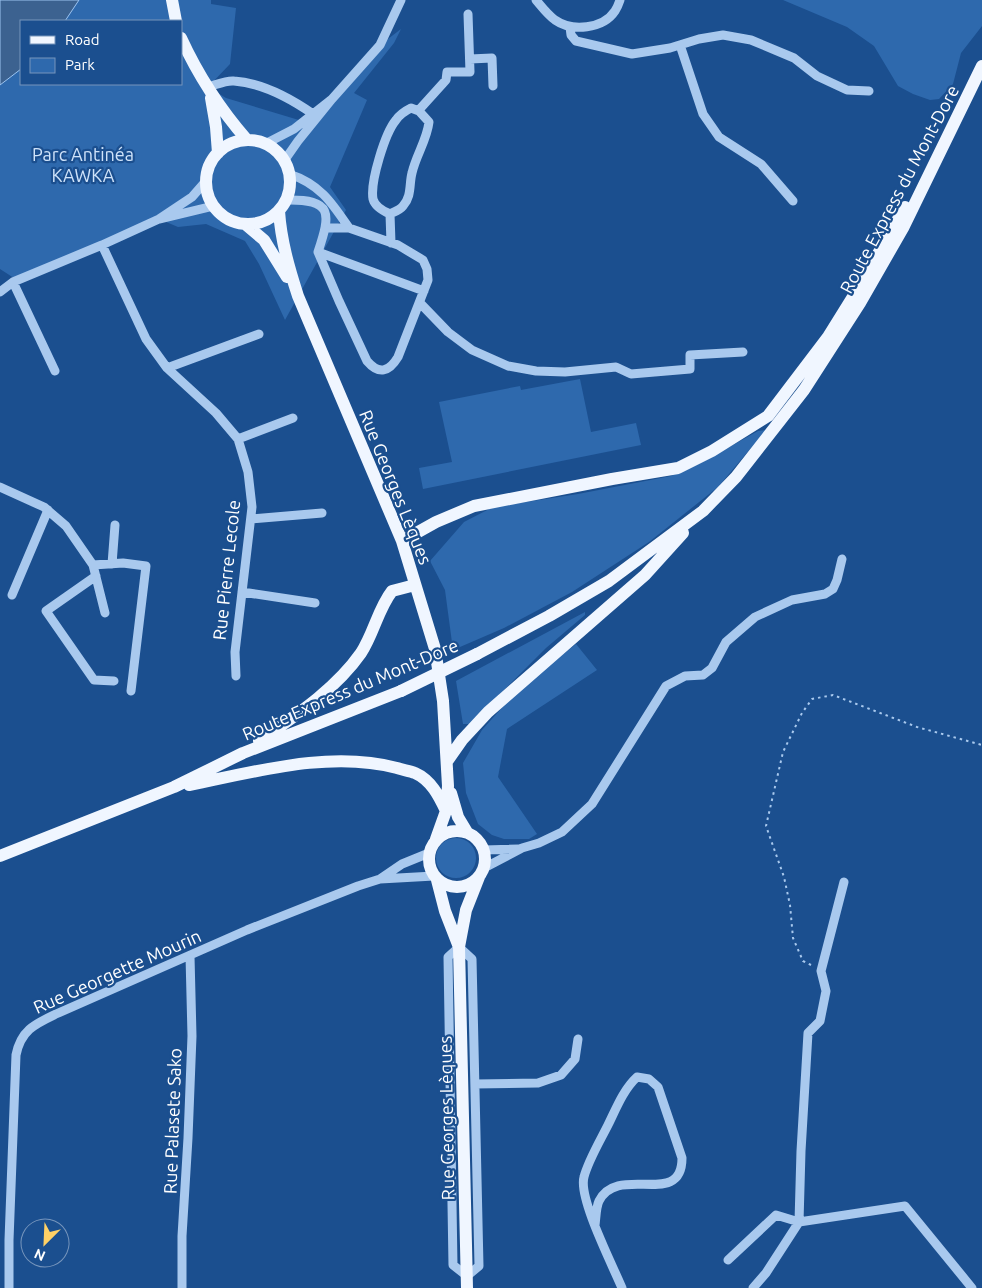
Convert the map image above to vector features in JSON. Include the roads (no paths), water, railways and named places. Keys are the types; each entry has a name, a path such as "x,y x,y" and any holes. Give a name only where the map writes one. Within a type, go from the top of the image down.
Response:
{"main road":[{"path":"172,0 176,20"},
{"path":"182,40 209,90 230,121 246,140"},
{"name":"Route Express du Mont-Dore","path":"0,856 174,787 243,753 400,691 477,654 549,616 609,581 703,511 736,477 804,390 860,303 903,228 982,66"},
{"path":"209,90 216,127 218,153"},
{"path":"402,541 436,522 474,506 678,468 712,451 768,416 828,338 958,114"},
{"path":"246,140 265,144 276,151 284,161 289,174 290,187 286,200 279,211 264,221 246,224 233,221 222,215 213,206 208,194 206,181 212,161 226,146 236,142 246,140"},
{"name":"Rue Georges Lèques","path":"279,211 280,229 298,296 402,541 435,649 443,701 448,760 446,811 436,839"},
{"name":"Rue Georges Lèques","path":"246,224 264,240 298,296"},
{"path":"448,760 462,740 488,712 645,575 703,511"},
{"path":"243,753 302,711 331,686 361,652 392,591 415,585"},
{"path":"174,787 311,762 347,761 386,765 416,774 436,791 446,811"},
{"name":"Rue Georges Lèques","path":"448,786 458,816 467,832"},
{"path":"451,831 467,832 480,842 484,850 485,859 481,872 472,883 464,887 445,885 436,878 430,869 429,852 436,839 442,834 451,831"},
{"name":"Rue Georges Lèques","path":"467,1282 458,947 466,910 481,872"},
{"name":"Rue Georges Lèques","path":"436,878 444,911 458,947"}],"street":[{"path":"284,161 332,99 380,45 401,0"},
{"path":"536,0 556,20 570,27 593,26 605,20 615,11 620,0"},
{"path":"418,111 446,80 447,72 470,72 468,14"},
{"path":"570,27 571,35 576,41 632,54 723,35 751,40 794,58 826,81 847,90 869,91"},
{"path":"680,45 703,114 718,137 761,164 794,201"},
{"path":"470,59 492,58 493,86"},
{"path":"209,90 233,81 258,86 290,99 313,114"},
{"path":"265,144 294,128 332,99"},
{"path":"411,108 418,111 430,122 428,133 411,174 410,193 403,206 390,214 377,206 373,199 375,176 381,154 395,120 403,112 411,108"},
{"path":"289,174 304,179 328,198 349,228"},
{"path":"160,219 192,196 206,181"},
{"path":"286,200 305,199 316,202 323,208 326,217 326,228 318,252 339,302 368,361 373,368 386,370 394,365 420,303 428,280 428,269 423,260 391,243 349,228 326,228"},
{"path":"0,292 14,282 160,219 213,206"},
{"path":"390,214 391,243"},
{"name":"Rue Pierre Lecole","path":"102,245 146,339 167,368 216,413 238,440 248,472 252,507 235,652 236,676"},
{"path":"318,252 424,291"},
{"path":"14,282 55,371"},
{"path":"420,303 448,332 472,350 508,366 536,372 565,372 616,367 631,374 690,369 690,355 743,352"},
{"path":"167,368 259,334"},
{"path":"238,440 294,418"},
{"path":"0,486 48,510 66,526 93,565 105,613"},
{"path":"12,595 48,510"},
{"path":"251,519 322,513"},
{"path":"112,564 115,525"},
{"path":"484,850 522,848 539,843 562,832 592,804 666,686 685,676 704,675 712,668 726,642 755,617 792,600 825,594 833,589 842,559"},
{"path":"93,565 123,563 146,566 132,691"},
{"path":"96,576 46,611 94,680 114,681"},
{"path":"242,592 316,603"},
{"path":"481,872 522,848"},
{"name":"Rue Georgette Mourin","path":"9,1288 15,1083 18,1044 24,1035 35,1024 56,1014 247,930 380,879 402,864 429,852"},
{"name":"Rue Georgette Mourin","path":"380,879 436,878"},
{"path":"753,1288 766,1273 799,1222 808,1033 820,1021 826,991 821,971 844,882"},
{"path":"458,947 472,959 479,1266 467,1282"},
{"name":"Rue Palasete Sako","path":"182,1288 182,1236 192,1036 190,956"},
{"path":"475,1084 538,1083 561,1075 575,1059 578,1039"},
{"path":"595,1225 599,1202 610,1188 625,1184 658,1185 668,1183 677,1177 682,1167 682,1158 658,1087 648,1079 637,1077 630,1084 602,1136 583,1179 585,1196 595,1225 622,1288"},
{"path":"728,1260 776,1215 799,1222 905,1206 972,1288"}],"park label":[{"name":"Parc Antinéa KAWKA","path":"83,164"}]}
